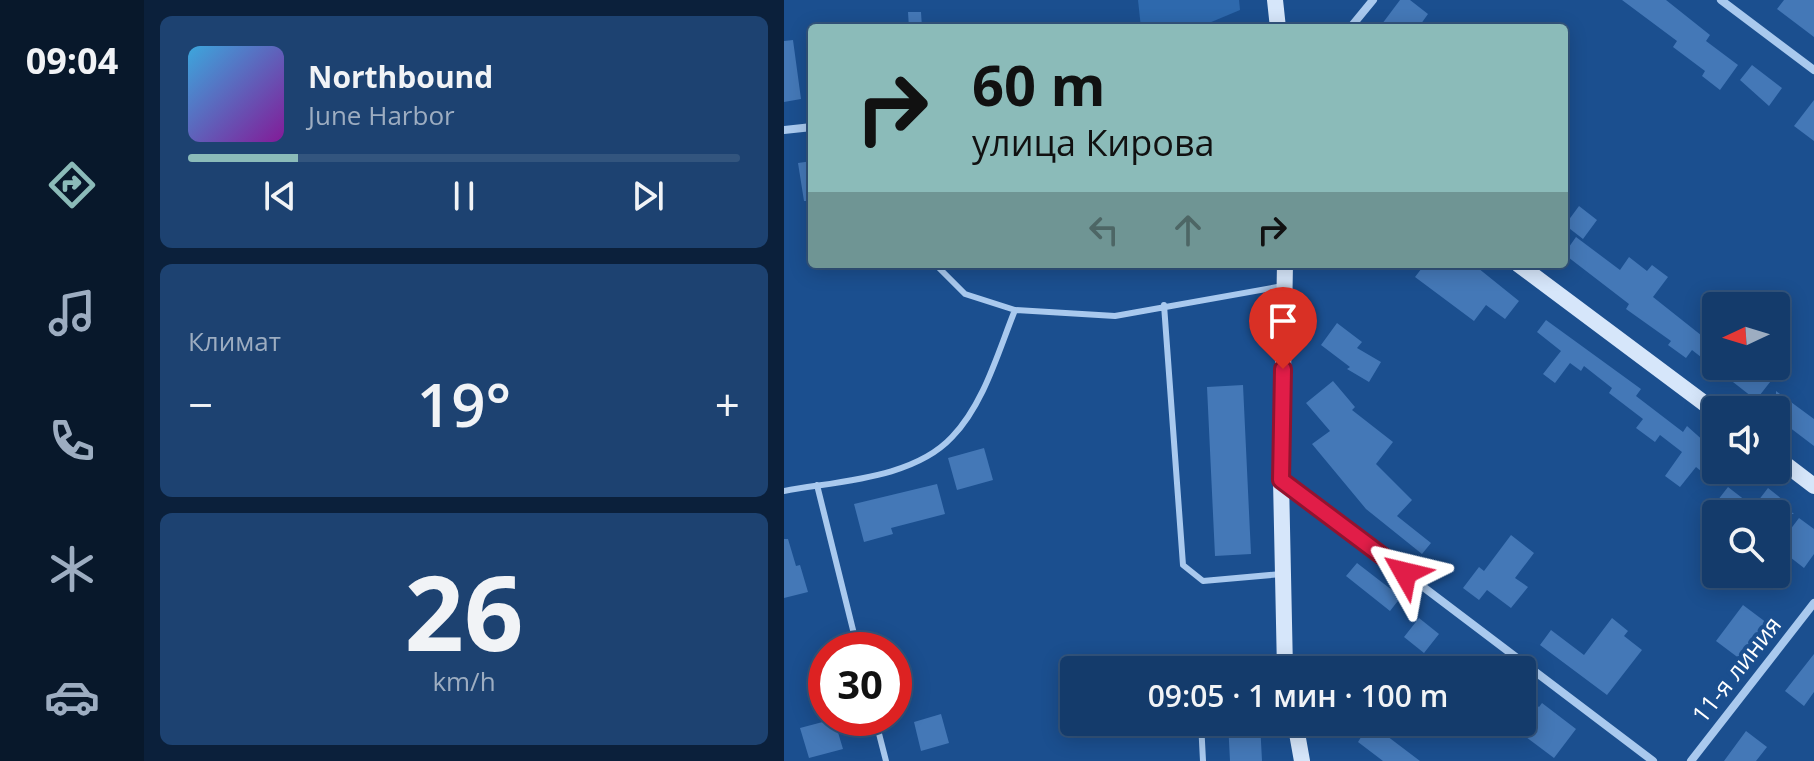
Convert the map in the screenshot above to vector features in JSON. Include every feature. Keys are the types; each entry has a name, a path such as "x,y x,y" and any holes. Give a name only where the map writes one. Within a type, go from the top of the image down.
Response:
{"street":[{"path":"1275,0 1278,24"},
{"path":"1353,24 1373,0"},
{"path":"1721,0 1814,70"},
{"path":"784,130 808,127"},
{"path":"1284,656 1281,480 1285,268"},
{"path":"1523,268 1702,402"},
{"path":"1790,468 1814,486"},
{"path":"1281,480 1653,761"},
{"name":"11-я линия","path":"1691,761 1814,603"},
{"path":"1298,736 1302,761"}],"lane":[{"path":"939,268 965,294 1015,310 1115,316 1284,286"},
{"path":"1164,305 1183,565 1203,581 1282,574"},
{"path":"784,491 892,471 921,458 952,438 981,393 1015,310"},
{"path":"817,485 854,632"},
{"path":"880,736 886,761"},
{"path":"1202,736 1203,761"}],"shaded area":[{"path":"1138,0 1239,0 1240,10 1207,24 1141,24"}],"building":[{"path":"1400,0 1410,0 1428,14 1421,24 1382,24"},
{"path":"1622,0 1666,0 1710,35 1706,41 1738,65 1720,90 1702,76 1705,71 1673,47 1677,41"},
{"path":"1784,0 1814,0 1814,37 1777,9"},
{"path":"908,12 921,12 922,24 909,24"},
{"path":"793,40 801,99 784,102 784,41"},
{"path":"1752,65 1782,88 1769,106 1740,80"},
{"path":"1814,100 1814,141 1794,126"},
{"path":"808,162 808,201 804,201 798,163"},
{"path":"1579,206 1597,220 1583,239 1568,227 1568,221"},
{"path":"1576,237 1620,270 1629,257 1647,271 1652,265 1668,277 1653,297 1702,336 1702,358 1692,350 1686,358 1668,345 1671,341 1626,309 1629,304 1568,257 1568,248"},
{"path":"1422,268 1478,268 1519,301 1505,319 1486,305 1474,321 1415,277"},
{"path":"1546,320 1641,389 1636,396 1683,432 1687,426 1702,439 1701,471 1696,467 1680,487 1665,476 1682,452 1660,435 1655,442 1636,428 1643,419 1609,393 1612,388 1584,366 1581,371 1570,363 1555,383 1543,374 1561,351 1537,332"},
{"path":"1337,323 1362,342 1357,348 1381,362 1369,382 1347,369 1350,367 1321,345"},
{"path":"1730,380 1772,380 1759,396 1751,396"},
{"path":"1333,381 1355,407 1352,410 1393,442 1376,464 1412,500 1397,516 1431,543 1422,554 1366,509 1312,444 1330,431 1306,403"},
{"path":"1243,385 1251,554 1215,556 1207,387"},
{"path":"1790,401 1814,419 1814,446 1790,428"},
{"path":"984,448 993,480 957,490 948,458"},
{"path":"937,484 945,514 891,528 893,534 864,542 854,504"},
{"path":"1728,487 1745,500 1718,500"},
{"path":"1768,488 1783,500 1759,500"},
{"path":"1799,518 1814,529 1814,554 1804,568 1790,557 1790,530"},
{"path":"1511,535 1534,553 1515,578 1528,587 1511,608 1487,590 1479,600 1463,588 1479,567 1484,571"},
{"path":"784,539 788,539 796,566 800,565 808,592 784,598"},
{"path":"1357,563 1401,597 1390,611 1346,576"},
{"path":"1743,605 1767,623 1740,659 1716,641"},
{"path":"1419,618 1439,634 1424,653 1404,637"},
{"path":"1612,618 1628,631 1624,636 1642,650 1607,695 1540,645 1551,630 1584,655"},
{"path":"1814,654 1814,692 1804,706 1785,691"},
{"path":"1542,703 1576,729 1554,758 1525,736 1536,736 1536,705 1539,707"},
{"path":"941,714 949,743 921,751 914,722"},
{"path":"808,726 808,736 839,736 843,749 809,758 800,728"},
{"path":"1746,731 1767,747 1756,761 1724,761"},
{"path":"1229,736 1261,736 1262,761 1230,761"},
{"path":"1362,736 1387,736 1420,761 1383,761 1358,742"}],"route":[{"path":"1283,369 1281,480 1405,573"}]}
